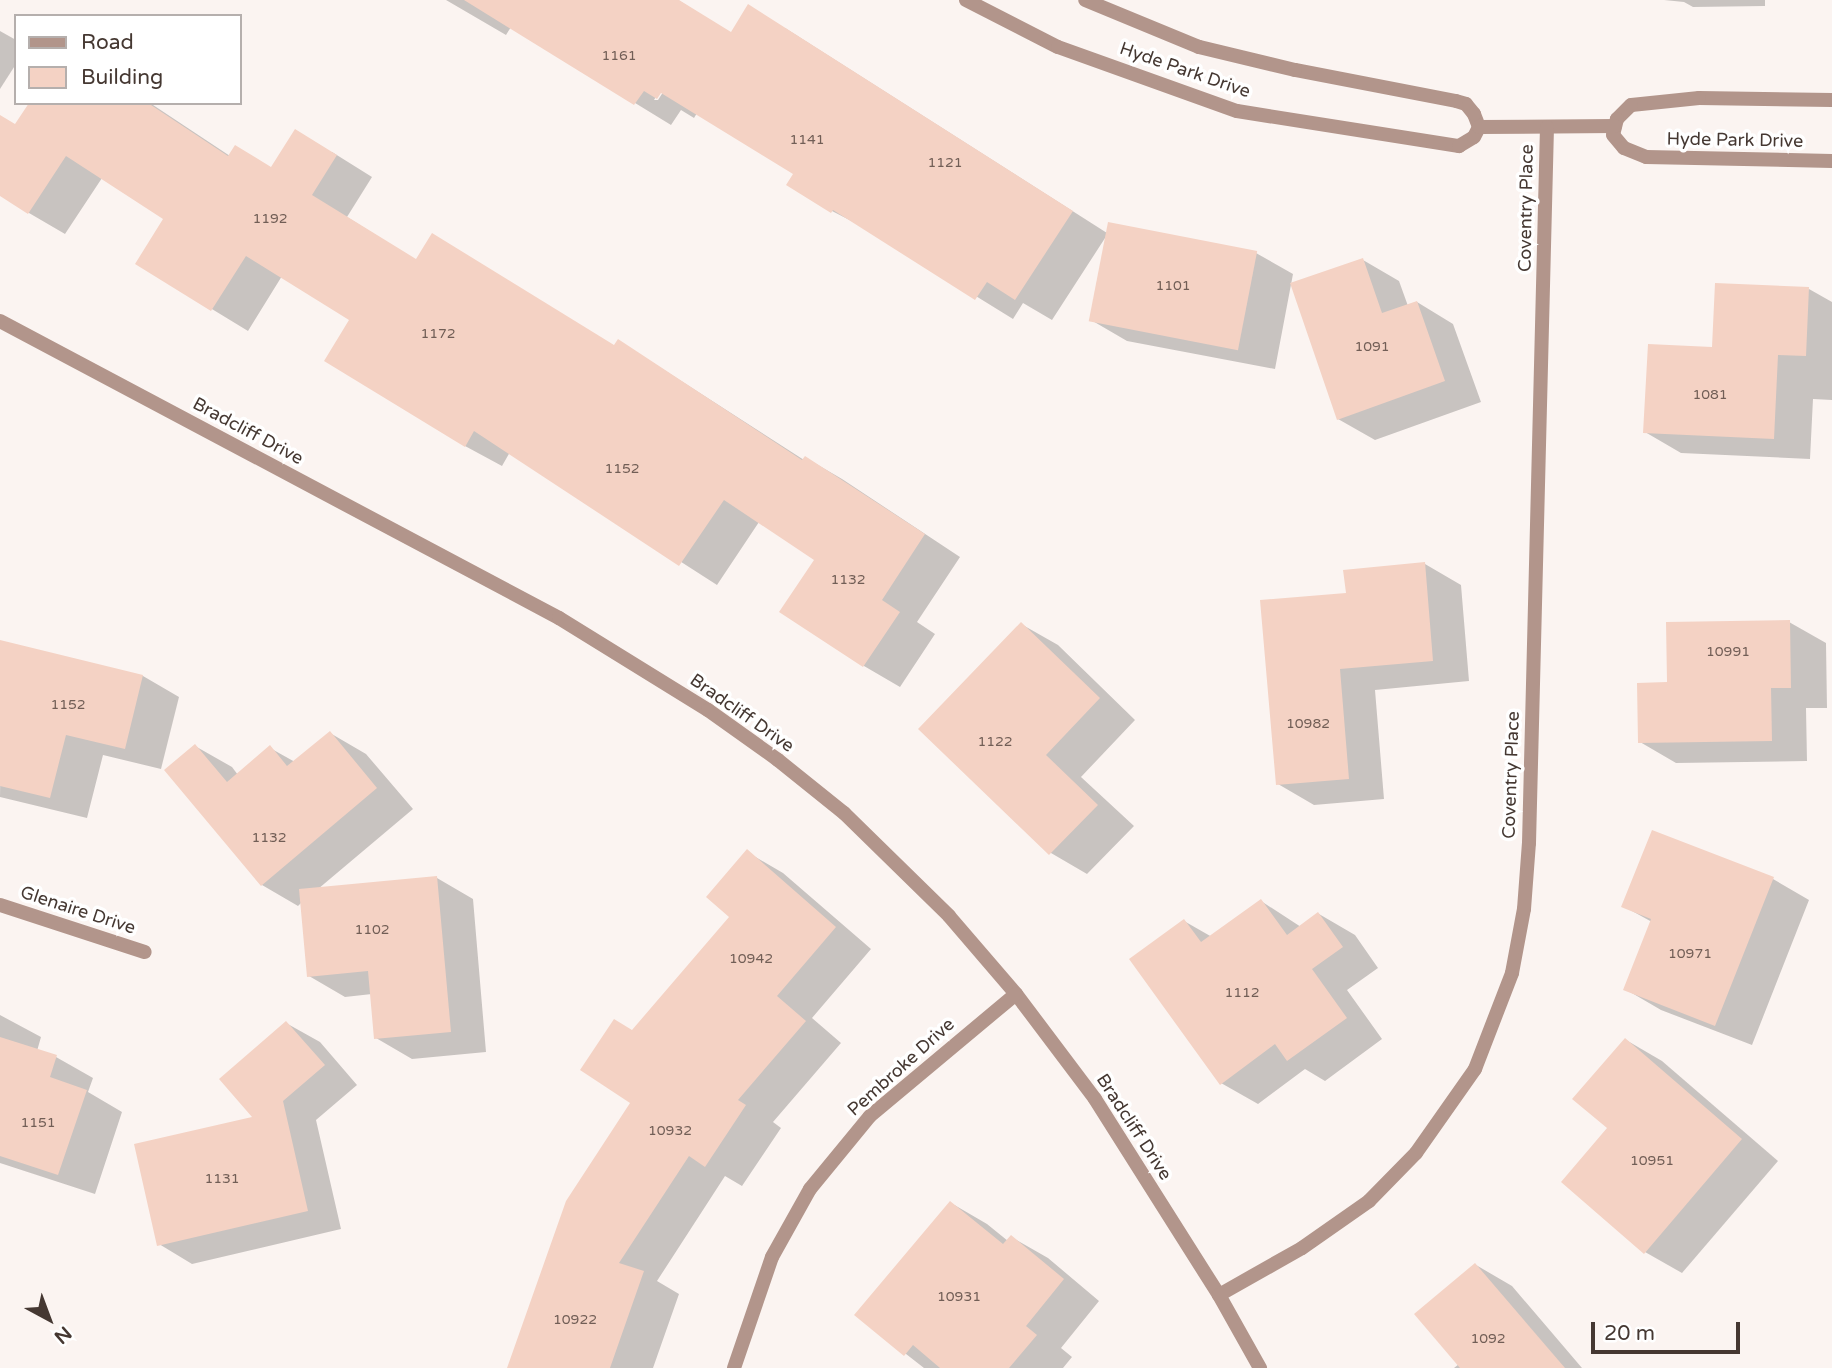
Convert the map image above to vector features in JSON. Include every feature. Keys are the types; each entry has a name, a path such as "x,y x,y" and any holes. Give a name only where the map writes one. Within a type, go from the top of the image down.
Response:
{"street":[{"name":"Hyde Park Drive","path":"966,0 1058,47 1237,111 1459,146 1474,137 1479,127 1466,104 1295,70 1199,47 1085,0"},
{"path":"1479,127 1615,126 1617,119 1631,105 1699,98 1832,100"},
{"name":"Hyde Park Drive","path":"1615,126 1613,135 1624,149 1646,158 1832,161"},
{"name":"Coventry Place","path":"1219,1296 1302,1248 1369,1201 1416,1153 1475,1069 1512,973 1524,909 1529,843 1547,127"},
{"name":"Bradcliff Drive","path":"0,321 559,618 708,710 778,760 880,846 949,916 1016,994 1095,1099 1219,1296 1260,1368"},
{"name":"Glenaire Drive","path":"0,905 145,952"},
{"name":"Pembroke Drive","path":"734,1368 772,1257 810,1189 870,1116 1016,994"}],"building":[{"path":"464,0 679,0 731,32 748,4 1073,211 1015,300 987,282 975,300 833,210 831,213 786,185 793,174 661,93 657,99 644,91 634,105"},
{"path":"28,105 151,105 228,156 235,145 271,167 295,129 337,155 312,195 416,259 432,233 614,345 618,339 802,460 805,456 925,534 882,600 900,612 863,667 779,612 814,560 724,500 679,566 474,431 465,447 324,361 349,320 246,256 211,311 135,264 163,219 66,156 28,214 0,196 0,115 15,124"},
{"path":"1108,222 1257,251 1238,350 1089,321"},
{"path":"1363,258 1382,313 1417,301 1445,381 1337,420 1290,283"},
{"path":"1715,283 1809,287 1806,356 1778,355 1774,439 1643,433 1648,344 1712,347"},
{"path":"1425,562 1433,661 1340,669 1349,779 1276,785 1260,600 1346,593 1343,570"},
{"path":"1790,620 1791,688 1771,688 1772,741 1638,743 1637,683 1667,682 1666,622"},
{"path":"1021,622 1100,698 1046,755 1098,805 1049,855 918,729"},
{"path":"0,640 143,675 125,749 66,735 50,798 0,786"},
{"path":"330,731 377,788 261,886 164,770 195,744 227,782 270,745 287,766"},
{"path":"1652,830 1774,877 1715,1026 1623,990 1651,919 1621,907"},
{"path":"747,849 836,927 777,996 806,1021 738,1100 746,1105 705,1167 689,1156 619,1263 644,1271 610,1368 507,1368 566,1201 630,1103 580,1070 614,1019 632,1030 729,917 706,897"},
{"path":"437,876 451,1032 374,1039 368,971 307,977 299,889"},
{"path":"1261,899 1287,935 1318,912 1343,947 1312,969 1347,1018 1287,1061 1275,1044 1220,1085 1129,959 1184,919 1201,942"},
{"path":"286,1021 325,1065 283,1101 308,1211 157,1246 134,1144 252,1117 219,1079"},
{"path":"0,1037 57,1055 50,1077 87,1090 58,1175 0,1156"},
{"path":"1625,1038 1742,1139 1644,1254 1561,1182 1607,1128 1572,1099"},
{"path":"950,1201 1003,1244 1011,1235 1064,1279 1026,1326 1037,1335 1009,1368 940,1368 913,1345 904,1356 854,1315"},
{"path":"1475,1263 1565,1368 1460,1368 1414,1314"}]}
